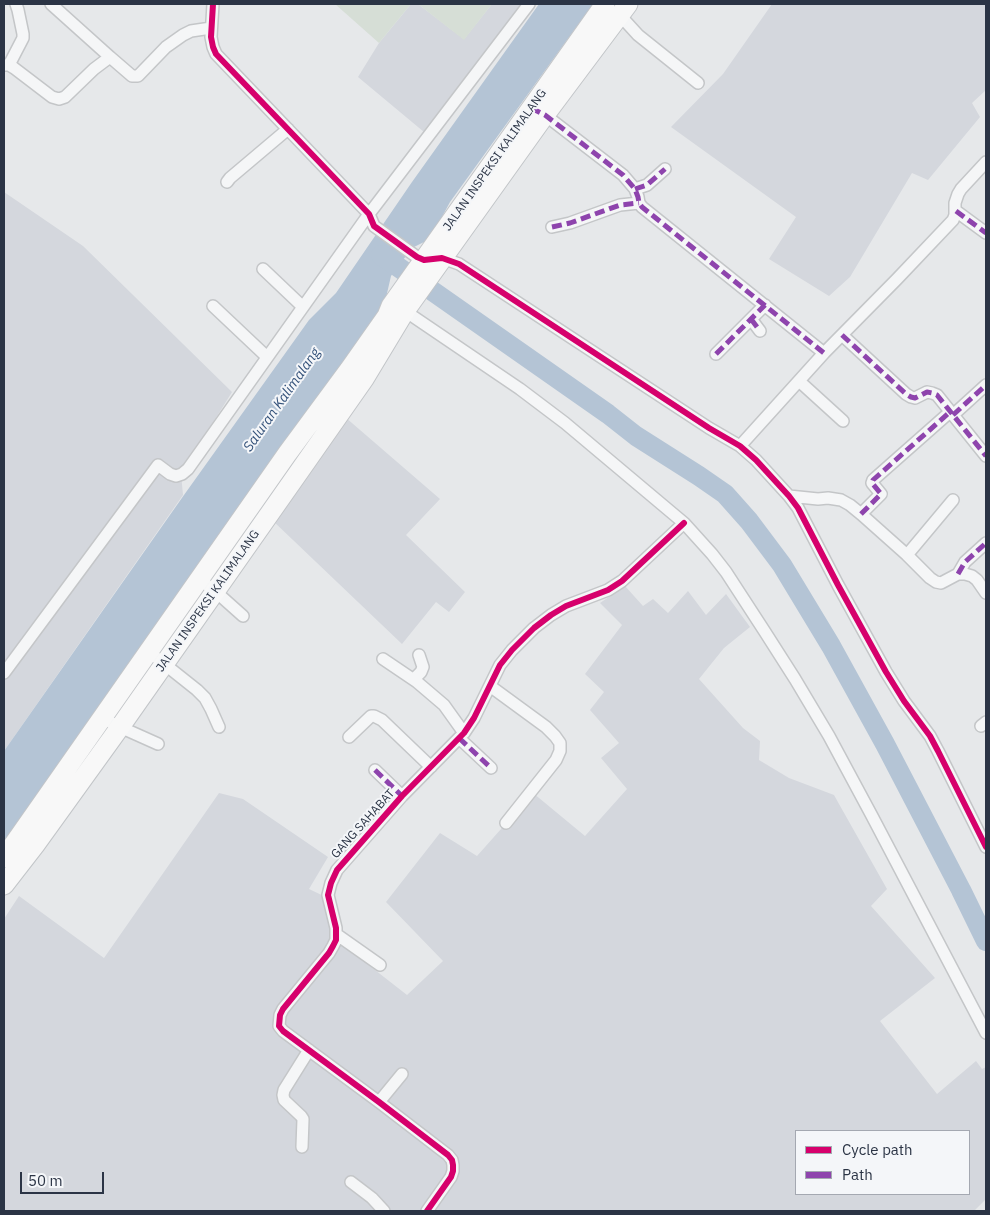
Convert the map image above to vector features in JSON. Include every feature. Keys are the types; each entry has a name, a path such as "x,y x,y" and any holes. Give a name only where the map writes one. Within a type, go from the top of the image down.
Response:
{"main road":[{"name":"JALAN INSPEKSI KALIMALANG","path":"4,885 120,727 215,591 430,260 615,7"},
{"name":"JALAN INSPEKSI KALIMALANG","path":"4,858 287,454 356,374"}],"street":[{"path":"16,4 23,38 7,65 52,97 59,99 65,97 94,69 110,57"},
{"path":"51,4 132,76 138,76 166,47 183,34 211,28"},
{"path":"214,4 211,38 216,54 369,214 374,226 430,260 459,264 709,428 740,446 756,460 789,496 798,508 886,672 930,736 986,847"},
{"path":"4,673 158,466 176,476 188,469 369,214 529,4"},
{"path":"615,7 638,35 698,83"},
{"path":"538,112 623,175 636,189 642,208 824,353"},
{"path":"227,182 288,129"},
{"path":"740,446 824,353 953,220 956,211 956,198 961,189 986,162"},
{"path":"636,189 647,185 666,169"},
{"path":"552,227 620,206 639,203"},
{"path":"956,211 986,233"},
{"path":"262,269 303,308"},
{"path":"716,354 765,305"},
{"path":"213,306 268,357"},
{"path":"398,307 520,389 565,423 697,536 726,572 795,679 852,778 986,1033"},
{"path":"751,319 760,331"},
{"path":"842,335 906,394 916,398 927,392 937,395 985,453"},
{"path":"799,382 843,421"},
{"path":"861,514 881,494 872,483 873,480 986,385"},
{"path":"789,496 841,500 861,514 936,582 941,583 958,574 965,574 972,576 986,593"},
{"path":"906,555 953,500"},
{"name":"GANG SAHABAT","path":"336,934 328,895 337,870 402,796 461,735 474,718 500,665 512,650 534,628 551,615 566,606 608,590 622,581 684,523"},
{"path":"958,574 965,562 986,544"},
{"path":"199,579 243,616"},
{"path":"148,651 205,698 219,727"},
{"path":"414,679 423,667 419,655"},
{"path":"383,659 414,679 444,705 461,735 491,768"},
{"path":"490,686 546,728 560,743 560,751 556,760 506,822"},
{"path":"349,737 371,716 374,716 382,720 431,767"},
{"path":"102,718 158,744"},
{"path":"375,770 402,796"},
{"path":"380,965 336,934 334,946 283,1009 280,1015 279,1026 283,1031 448,1155 453,1165 451,1177 427,1211"},
{"path":"302,1147 303,1119 284,1100 283,1094 309,1050"},
{"path":"379,1102 402,1074"},
{"path":"351,1182 372,1198 384,1211"}],"shaded area":[{"path":"335,4 411,4 379,43"},
{"path":"411,4 418,4 464,39 492,4 523,4 430,137 358,77 379,43"},
{"path":"418,4 492,4 464,40"},
{"path":"772,4 986,4 986,90 972,103 980,117 928,180 912,173 850,277 829,296 769,259 796,217 671,127 723,74"},
{"path":"4,192 83,246 232,392 181,474 183,495 4,751"},
{"path":"345,417 440,499 406,535 465,592 449,612 436,602 402,644 272,520"},
{"path":"625,586 643,606 653,599 668,613 688,591 706,615 726,594 750,627 724,648 699,679 743,728 760,741 759,760 789,778 834,795 887,889 871,906 935,978 880,1021 937,1094 976,1061 982,1069 986,1067 986,1199 974,1211 4,1211 4,919 19,896 104,958 219,793 243,799 328,857 309,889 332,900 343,945 407,995 443,961 386,902 440,833 477,856 533,793 585,836 627,789 601,758 619,743 590,710 604,692 585,674 622,625 600,603"}],"water":[{"name":"Saluran Kalimalang","path":"539,4 593,4 450,202 430,239 412,248 391,276 385,302 4,842 4,751 309,320 336,293 412,182"}],"waterway":[{"path":"381,255 608,414 636,436 725,494 749,521 782,565 831,646 885,744 986,941"}],"marked path":[{"path":"531,108 545,115 623,175 635,189 642,207 824,353"},
{"path":"635,189 647,185 665,169"},
{"path":"552,227 570,223 620,205 639,203"},
{"path":"956,211 986,233"},
{"path":"716,354 765,305"},
{"path":"751,319 760,331"},
{"path":"842,335 906,394 915,398 927,392 937,395 986,456"},
{"path":"953,415 986,385"},
{"path":"861,514 881,494 872,483 873,480 950,412"},
{"path":"958,574 965,562 986,543"},
{"path":"459,738 491,768"},
{"path":"375,770 402,796"}],"cycle path":[{"path":"213,4 211,37 216,54 369,214 374,226 417,257 424,260 442,258 459,264 709,428 740,446 756,460 798,508 886,672 904,701 930,736 986,847"},
{"path":"427,1211 451,1177 453,1171 452,1160 379,1102 283,1031 279,1026 280,1015 329,953 336,940 336,928 328,895 337,870 402,796 464,733 474,718 500,665 512,650 534,628 551,615 566,606 608,590 622,581 684,523"}]}
